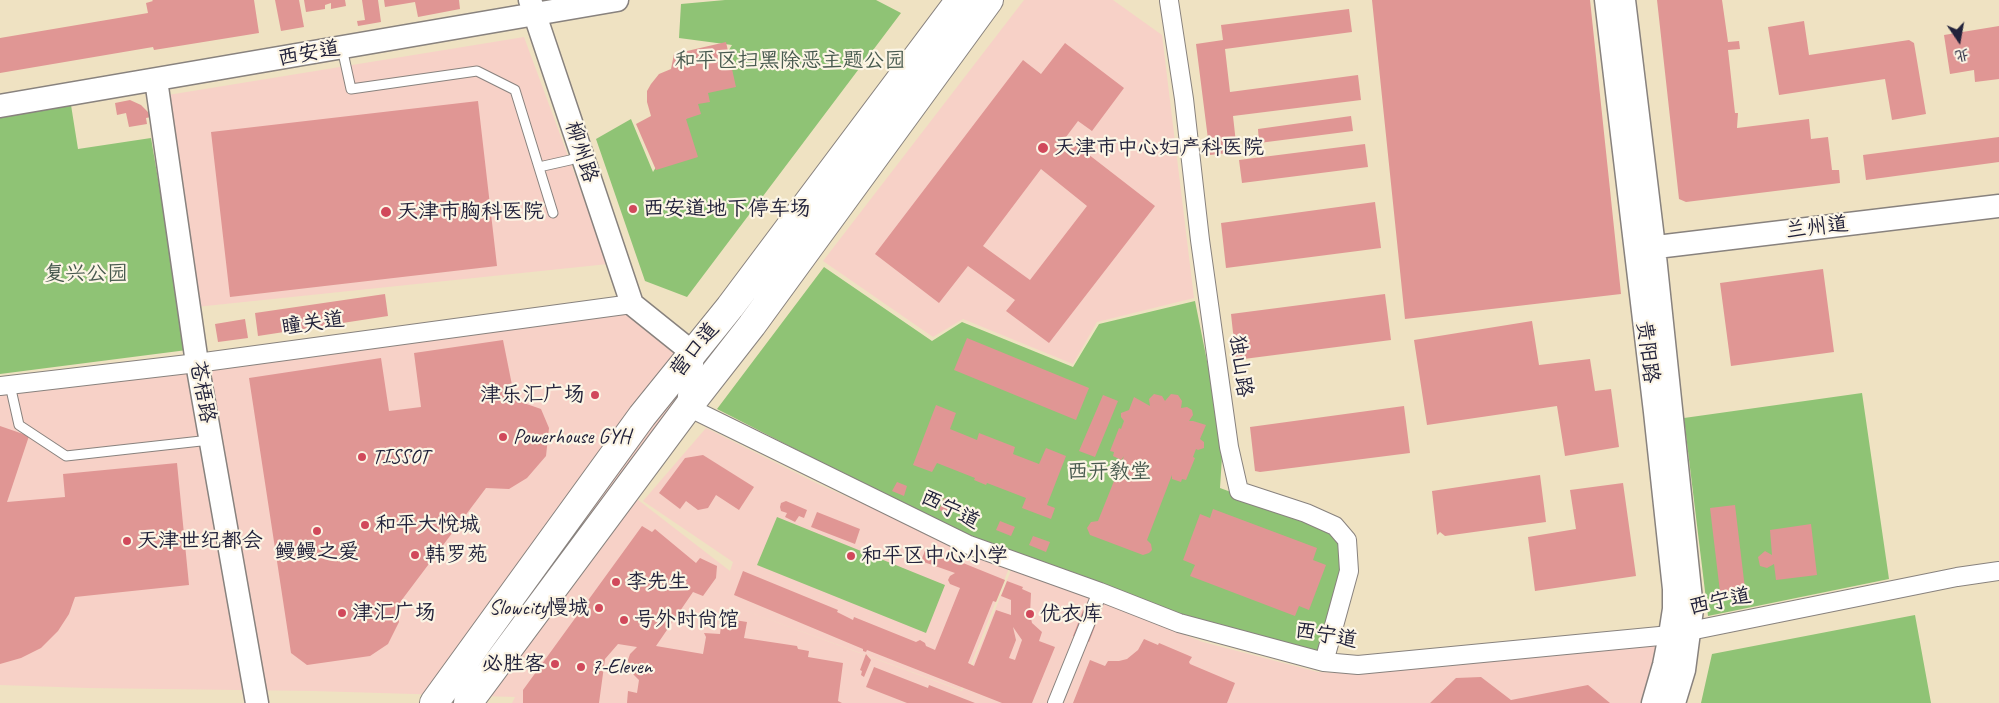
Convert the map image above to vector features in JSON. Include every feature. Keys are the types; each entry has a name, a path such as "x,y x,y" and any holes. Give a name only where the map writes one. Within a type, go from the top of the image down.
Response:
{"main road":[{"name":"营口道","path":"434,703 642,416 730,307 960,0"},
{"name":"营口道","path":"468,703 688,407 752,325 989,0"}],"street":[{"name":"西安道","path":"0,106 342,48 533,8 617,0"},
{"name":"独山路","path":"1169,0 1184,98 1200,240 1228,448 1239,491 1328,522 1335,526 1347,540 1349,571 1324,662"},
{"name":"贵阳路","path":"1606,0 1644,248 1692,609 1664,665 1653,703"},
{"name":"贵阳路","path":"1624,0 1644,248"},
{"name":"柳州路","path":"533,8 632,304"},
{"name":"苍梧路","path":"156,80 197,363 257,703"},
{"name":"兰州道","path":"1644,248 1999,206"},
{"path":"632,304 692,353 688,407"},
{"name":"瞳关道","path":"5,386 197,363 632,304"},
{"name":"西宁道","path":"688,407 969,545 1100,592 1179,623 1324,662 1358,665 1680,633 1957,577 1999,571"},
{"path":"1054,703 1100,592"},
{"name":"贵阳路","path":"1674,703 1684,670 1680,633"}],"lane":[{"path":"342,48 351,89 477,71 515,90 553,213"},
{"path":"539,167 570,160 582,155"},
{"path":"5,386 19,425 66,456 211,440"}],"shaded area":[{"name":"天津市中心妇产科医院","path":"1024,0 1113,0 1162,35 1194,298 1097,322 1073,364 963,319 933,337 823,261"},
{"name":"天津市胸科医院","path":"524,37 608,264 196,307 168,95"},
{"path":"627,301 708,369 620,486 730,571 733,562 643,501 706,428 818,484 1009,568 961,690 722,602 962,691 1012,568 1203,642 1318,672 1363,674 1661,643 1666,703 512,703 515,697 0,685 0,391"}],"green space":[{"name":"和平区扫黑除恶主题公园","path":"725,0 876,0 901,13 687,297 645,281 596,139 631,119 653,172 732,45 679,38 681,4"},
{"name":"复兴公园","path":"71,105 78,149 151,138 187,350 0,374 0,117"},
{"name":"西开教堂","path":"824,267 932,341 962,322 1073,367 1099,324 1195,301 1223,441 1220,488 1334,530 1344,543 1346,572 1321,656 1180,617 973,540 717,409"},
{"path":"1862,393 1889,579 1708,616 1684,418"},
{"path":"777,517 945,585 926,633 757,565"},
{"path":"1915,615 1931,703 1701,703 1712,654"}],"building":[{"path":"152,0 254,0 259,33 154,50 153,47 0,73 0,38 148,13 146,3"},
{"path":"275,0 299,0 304,27 281,31"},
{"path":"304,0 345,0 346,6 331,9 331,3 325,5 325,9 306,12"},
{"path":"362,0 378,0 381,22 358,26 357,21 365,20"},
{"path":"384,0 459,0 460,9 418,17 415,2 385,7"},
{"path":"1372,0 1590,0 1621,294 1405,319"},
{"path":"1657,0 1722,0 1728,42 1739,41 1740,49 1728,50 1735,113 1738,113 1737,128 1809,119 1811,139 1828,137 1832,170 1839,170 1840,183 1686,202 1679,199"},
{"path":"1349,9 1352,32 1225,49 1230,92 1358,75 1361,100 1233,116 1237,152 1210,155 1196,44 1223,40 1221,25"},
{"path":"1804,21 1809,55 1909,40 1914,43 1926,114 1892,120 1885,79 1779,95 1768,27"},
{"path":"1999,26 1999,79 1975,82 1974,70 1950,74 1944,35"},
{"path":"726,42 736,87 708,93 710,102 698,104 701,114 686,119 698,157 656,170 636,124 651,116 647,102 647,91 659,74 671,69 674,54"},
{"path":"1065,43 1124,88 1092,131 1078,121 1066,137 1155,206 1049,343 1006,311 1015,300 968,266 939,303 875,254 1023,60 1041,74","holes":["1041,169 1087,206 1030,280 983,246"]},
{"path":"130,100 141,105 148,112 151,117 146,118 147,124 129,127 126,113 117,115 115,103"},
{"path":"478,101 497,266 230,297 211,132"},
{"path":"1351,116 1353,131 1259,143 1258,129"},
{"path":"1999,137 1999,162 1866,180 1863,155"},
{"path":"1365,144 1368,167 1242,183 1239,160"},
{"path":"1375,202 1381,248 1226,268 1221,223"},
{"path":"1823,269 1834,352 1731,366 1720,283"},
{"path":"385,294 388,316 258,336 255,313"},
{"path":"1385,294 1391,340 1236,360 1231,314"},
{"path":"245,319 248,338 218,342 215,324"},
{"path":"1532,321 1539,365 1590,359 1595,391 1611,389 1619,447 1565,456 1557,406 1427,425 1414,340"},
{"path":"967,338 1089,388 1076,420 954,370"},
{"name":"和平大悦城","path":"503,340 515,400 541,409 549,428 546,456 527,478 509,489 486,488 398,605 399,622 388,644 370,656 307,665 291,653 249,378 381,358 389,411 421,407 414,353"},
{"name":"西开教堂","path":"1154,394 1162,396 1165,401 1171,394 1178,395 1182,401 1181,408 1187,407 1192,410 1193,415 1189,421 1206,425 1200,439 1204,442 1204,448 1196,449 1193,457 1195,458 1186,480 1182,479 1181,482 1172,479 1172,475 1147,540 1151,544 1152,550 1143,555 1090,535 1087,528 1091,522 1098,521 1124,456 1121,460 1113,456 1114,452 1110,451 1119,428 1121,429 1124,421 1121,413 1129,410 1134,397 1150,406 1149,399"},
{"path":"1103,395 1118,401 1095,457 1079,451"},
{"path":"936,405 956,413 950,429 977,440 979,433 1015,447 1013,454 1039,464 1046,448 1066,456 1047,505 1055,508 1051,519 1022,508 1026,498 987,483 986,485 974,480 975,478 937,463 932,472 913,465"},
{"path":"1404,406 1410,453 1260,472 1255,471 1250,427"},
{"path":"0,426 29,436 7,502 65,497 63,474 177,463 189,585 75,597 69,614 58,631 41,648 21,658 0,664"},
{"path":"703,455 754,487 739,510 716,495 708,508 698,510 686,501 680,509 659,493 685,458"},
{"path":"1540,475 1546,522 1445,536 1440,532 1437,535 1432,491"},
{"path":"897,482 907,486 904,496 892,491"},
{"path":"1623,483 1636,576 1535,591 1528,537 1576,529 1570,490"},
{"path":"944,498 953,501 948,514 939,510"},
{"path":"786,501 807,510 804,518 799,516 795,522 785,517 787,513 781,511 780,507 781,503"},
{"path":"1735,505 1745,589 1720,592 1710,508"},
{"path":"1213,509 1317,548 1313,560 1326,565 1309,610 1299,606 1295,616 1190,576 1195,565 1183,560 1200,514 1210,518"},
{"path":"817,512 860,529 855,544 811,527"},
{"path":"1000,521 1015,527 1011,536 996,530"},
{"path":"1811,524 1817,575 1776,580 1774,564 1767,568 1760,566 1758,557 1765,551 1772,555 1770,530"},
{"path":"642,526 652,532 655,529 696,563 700,558 717,566 716,578 703,596 693,592 656,646 703,654 706,637 704,633 720,634 722,618 747,622 744,638 797,646 798,649 809,651 808,657 843,663 838,701 842,703 627,703 628,691 637,693 639,680 630,671 628,660 630,654 637,647 618,644 605,659 599,703 523,703 523,690"},
{"path":"1033,536 1050,542 1046,552 1029,545"},
{"path":"926,548 1005,580 996,602 993,601 968,663 974,666 996,610 1011,615 1011,600 1001,596 1007,581 1023,587 1022,589 1031,593 1030,614 1032,623 1042,632 1039,641 1055,647 1032,703 1002,703 867,650 866,652 863,651 863,649 734,595 743,571 838,610 837,612 853,620 854,617 916,642 920,640 926,646 935,650 960,588 950,584 948,580 955,573 921,561","holes":["1013,627 1022,640 1015,660 1009,658 1016,640"]},
{"path":"1083,610 1099,616 1089,642 1073,636"},
{"path":"1144,639 1158,645 1159,643 1192,657 1189,662 1190,664 1235,683 1227,703 1073,703 1090,660 1105,666 1108,661 1127,659 1138,650"},
{"path":"866,654 871,660 864,677 861,675 862,671 860,670"},
{"path":"874,667 928,688 929,685 975,703 907,703 866,687"},
{"path":"1481,677 1511,700 1588,685 1610,703 1430,703 1456,678"}],"place":[{"name":"天津市中心妇产科医院","path":"1043,148"},
{"name":"西安道地下停车场","path":"633,209"},
{"name":"天津市胸科医院","path":"386,212"},
{"name":"津乐汇广场","path":"595,395"},
{"name":"Powerhouse GYH","path":"503,437"},
{"name":"TISSOT","path":"362,457"},
{"name":"和平大悦城","path":"365,525"},
{"name":"鳗鳗之爱","path":"317,531"},
{"name":"天津世纪都会","path":"127,541"},
{"name":"韩罗苑","path":"415,555"},
{"name":"和平区中心小学","path":"851,556"},
{"name":"李先生","path":"616,582"},
{"name":"Slowcity慢城","path":"599,608"},
{"name":"津汇广场","path":"342,613"},
{"name":"优衣库","path":"1030,614"},
{"name":"号外时尚馆","path":"624,620"},
{"name":"必胜客","path":"555,664"},
{"name":"7-Eleven","path":"581,667"}]}
